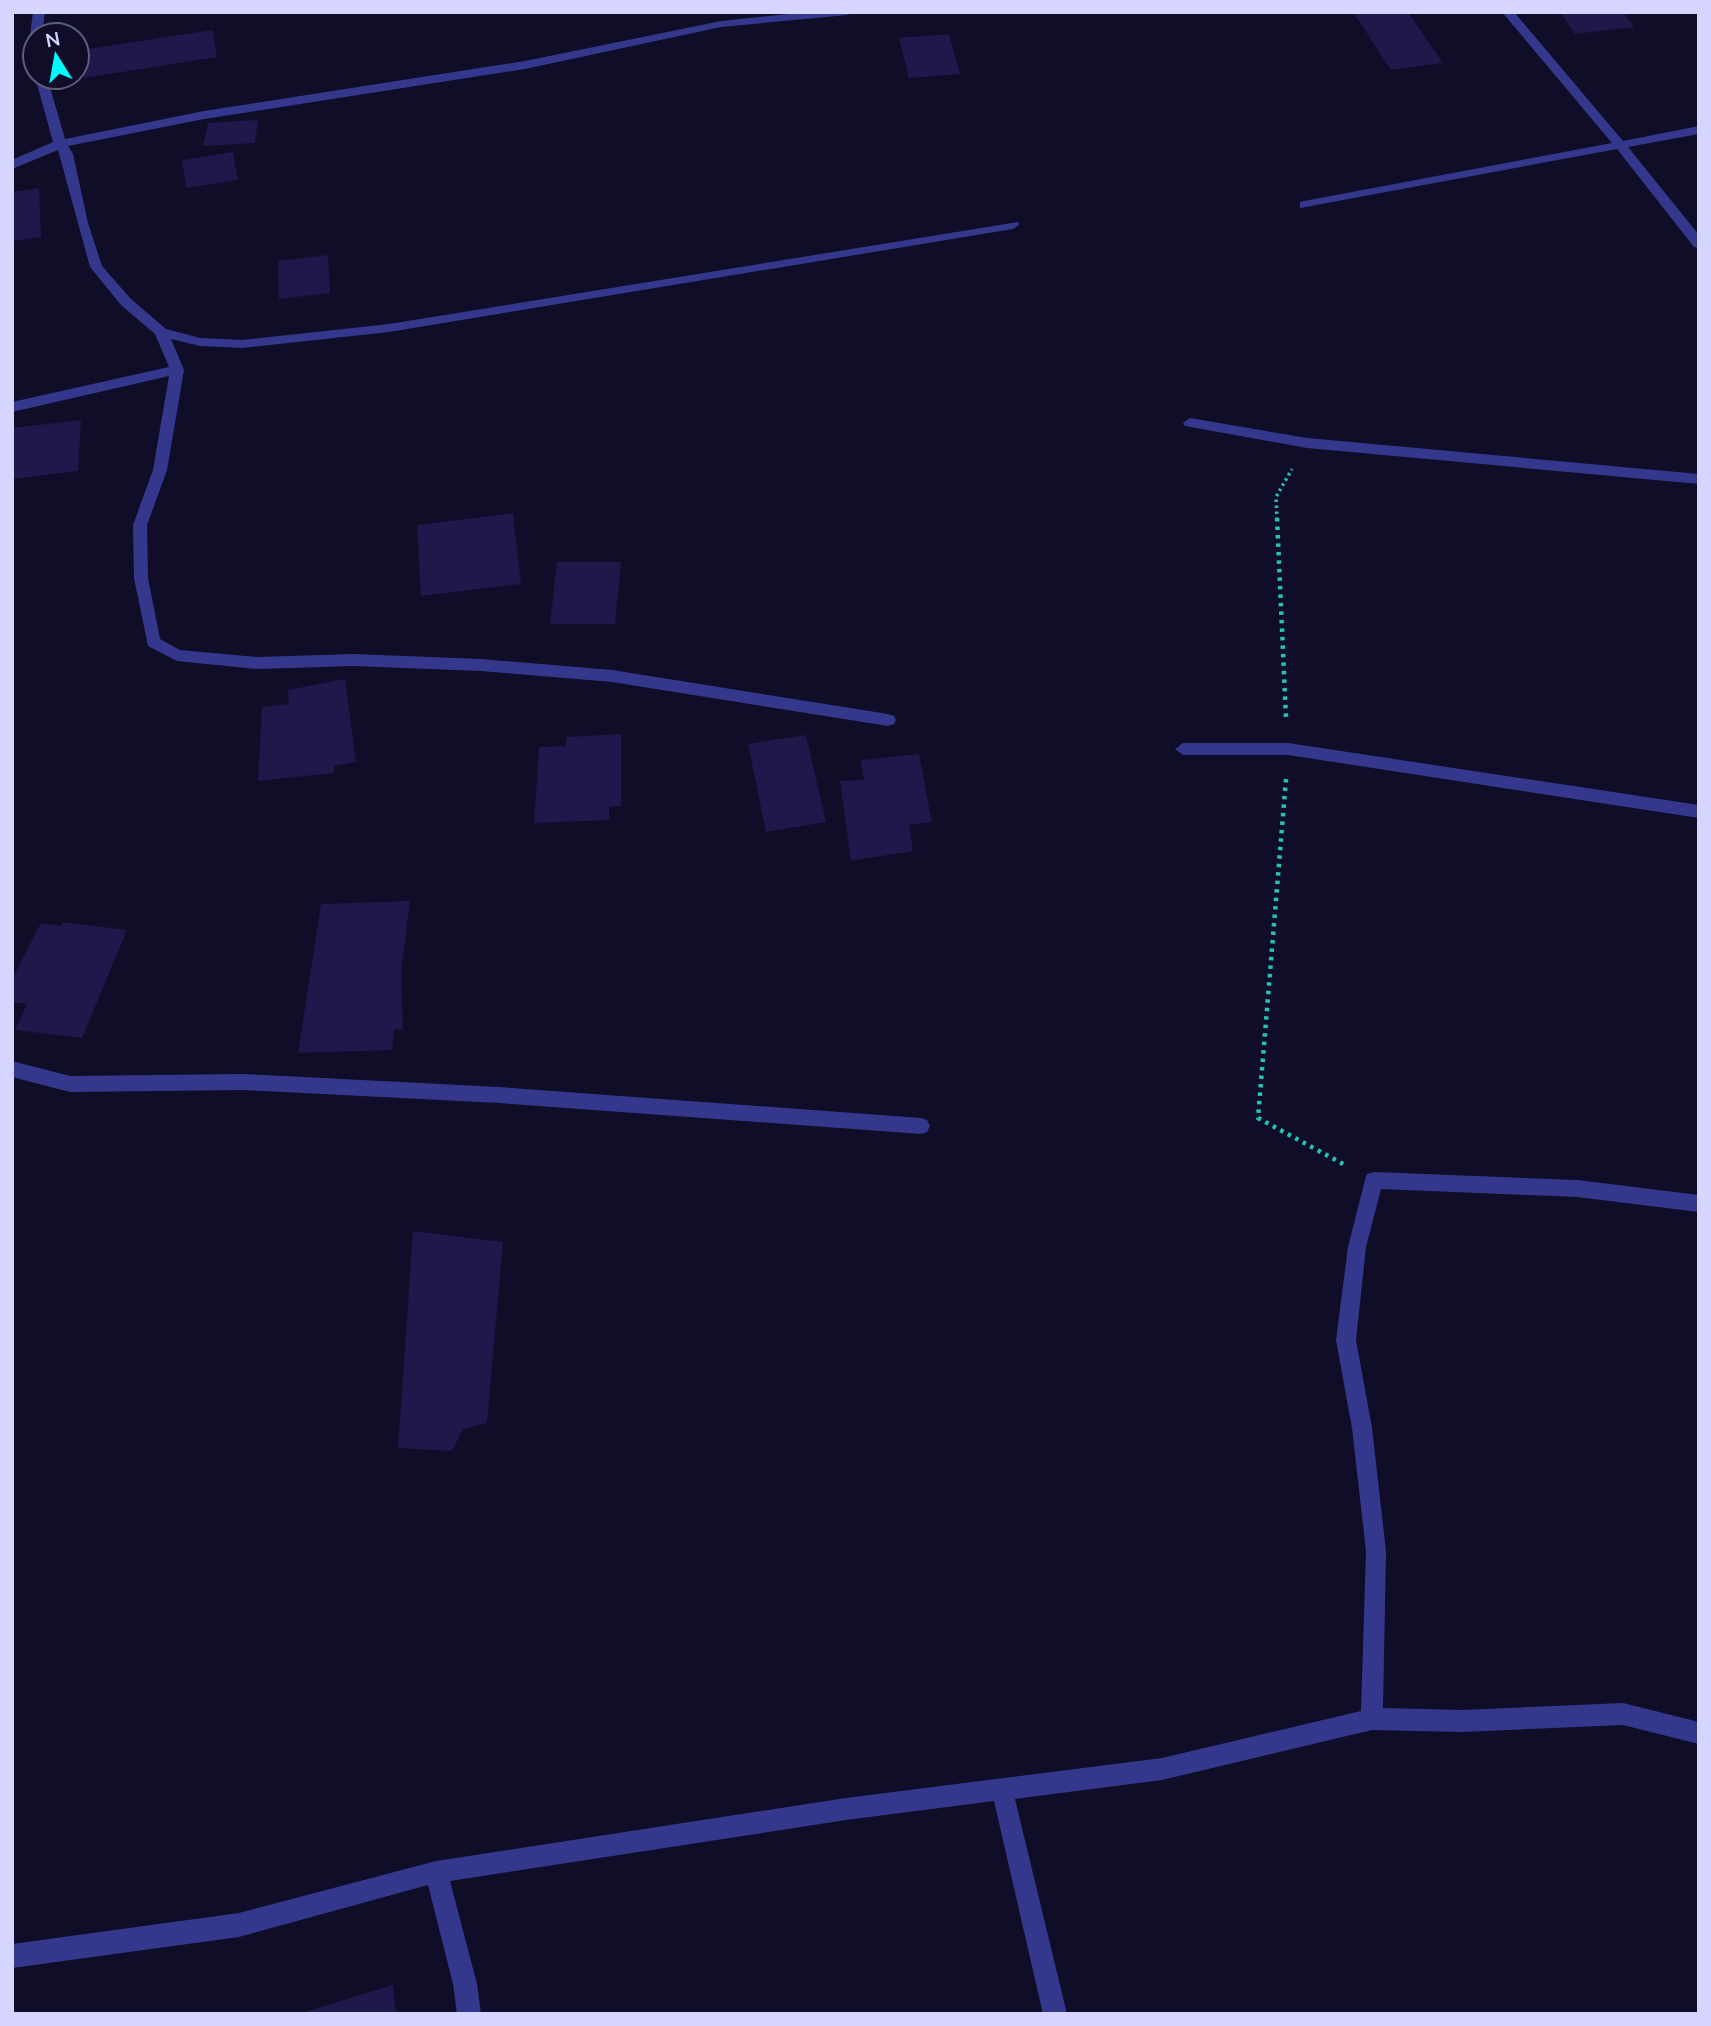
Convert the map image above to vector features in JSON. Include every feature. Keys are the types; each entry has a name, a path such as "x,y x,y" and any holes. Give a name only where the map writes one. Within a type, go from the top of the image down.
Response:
{"street":[{"path":"12,166 60,144 204,115 525,65 721,24 847,12"},
{"path":"1508,12 1699,244"},
{"path":"45,91 60,144 67,154 82,223 96,267 126,302 161,332 200,342 242,344 389,328 1013,225"},
{"path":"1304,205 1699,130"},
{"path":"161,332 177,370 160,470 140,525 145,613 153,642 177,654 257,663 353,660 481,665 612,676 888,720"},
{"path":"12,407 177,370"},
{"path":"1190,423 1307,443 1699,479"},
{"path":"1183,750 1288,749 1699,812"},
{"path":"12,1069 70,1084 243,1082 499,1095 921,1126"},
{"path":"1372,1719 1376,1551 1362,1428 1346,1340 1357,1247 1374,1180 1555,1185 1627,1192 1699,1204"},
{"path":"12,1956 239,1924 436,1872 845,1809 1162,1769 1372,1719 1462,1721 1623,1714 1699,1733"},
{"path":"1002,1790 1055,2014"},
{"path":"436,1872 465,1984 469,2014"}],"path":[{"path":"1307,443 1276,497 1288,749 1258,1118 1374,1180"}],"building":[{"path":"1353,12 1408,12 1443,63 1391,70"},
{"path":"1560,12 1623,12 1634,27 1575,34"},
{"path":"213,30 217,57 91,77 91,48"},
{"path":"949,34 960,74 909,78 899,38"},
{"path":"258,120 255,143 203,146 208,123"},
{"path":"233,152 238,180 186,188 182,160"},
{"path":"39,188 41,237 12,241 12,192"},
{"path":"328,255 330,293 279,299 278,261"},
{"path":"81,420 78,471 12,479 12,428"},
{"path":"513,513 521,584 421,596 417,525"},
{"path":"557,562 621,562 615,624 550,624"},
{"path":"345,679 356,762 334,766 334,773 258,781 262,707 289,704 288,690"},
{"path":"621,734 621,806 609,807 609,820 534,823 539,747 566,746 566,737"},
{"path":"806,735 826,822 766,832 748,744"},
{"path":"919,754 932,822 909,825 913,851 851,861 840,781 864,780 861,760"},
{"path":"410,901 401,974 403,1029 394,1030 392,1050 298,1053 321,904"},
{"path":"63,922 127,930 82,1038 15,1030 27,1004 12,1002 12,979 41,923 61,926"},
{"path":"413,1231 503,1242 487,1423 463,1429 452,1451 398,1448"},
{"path":"393,1985 396,2014 301,2014 301,2013"}]}
